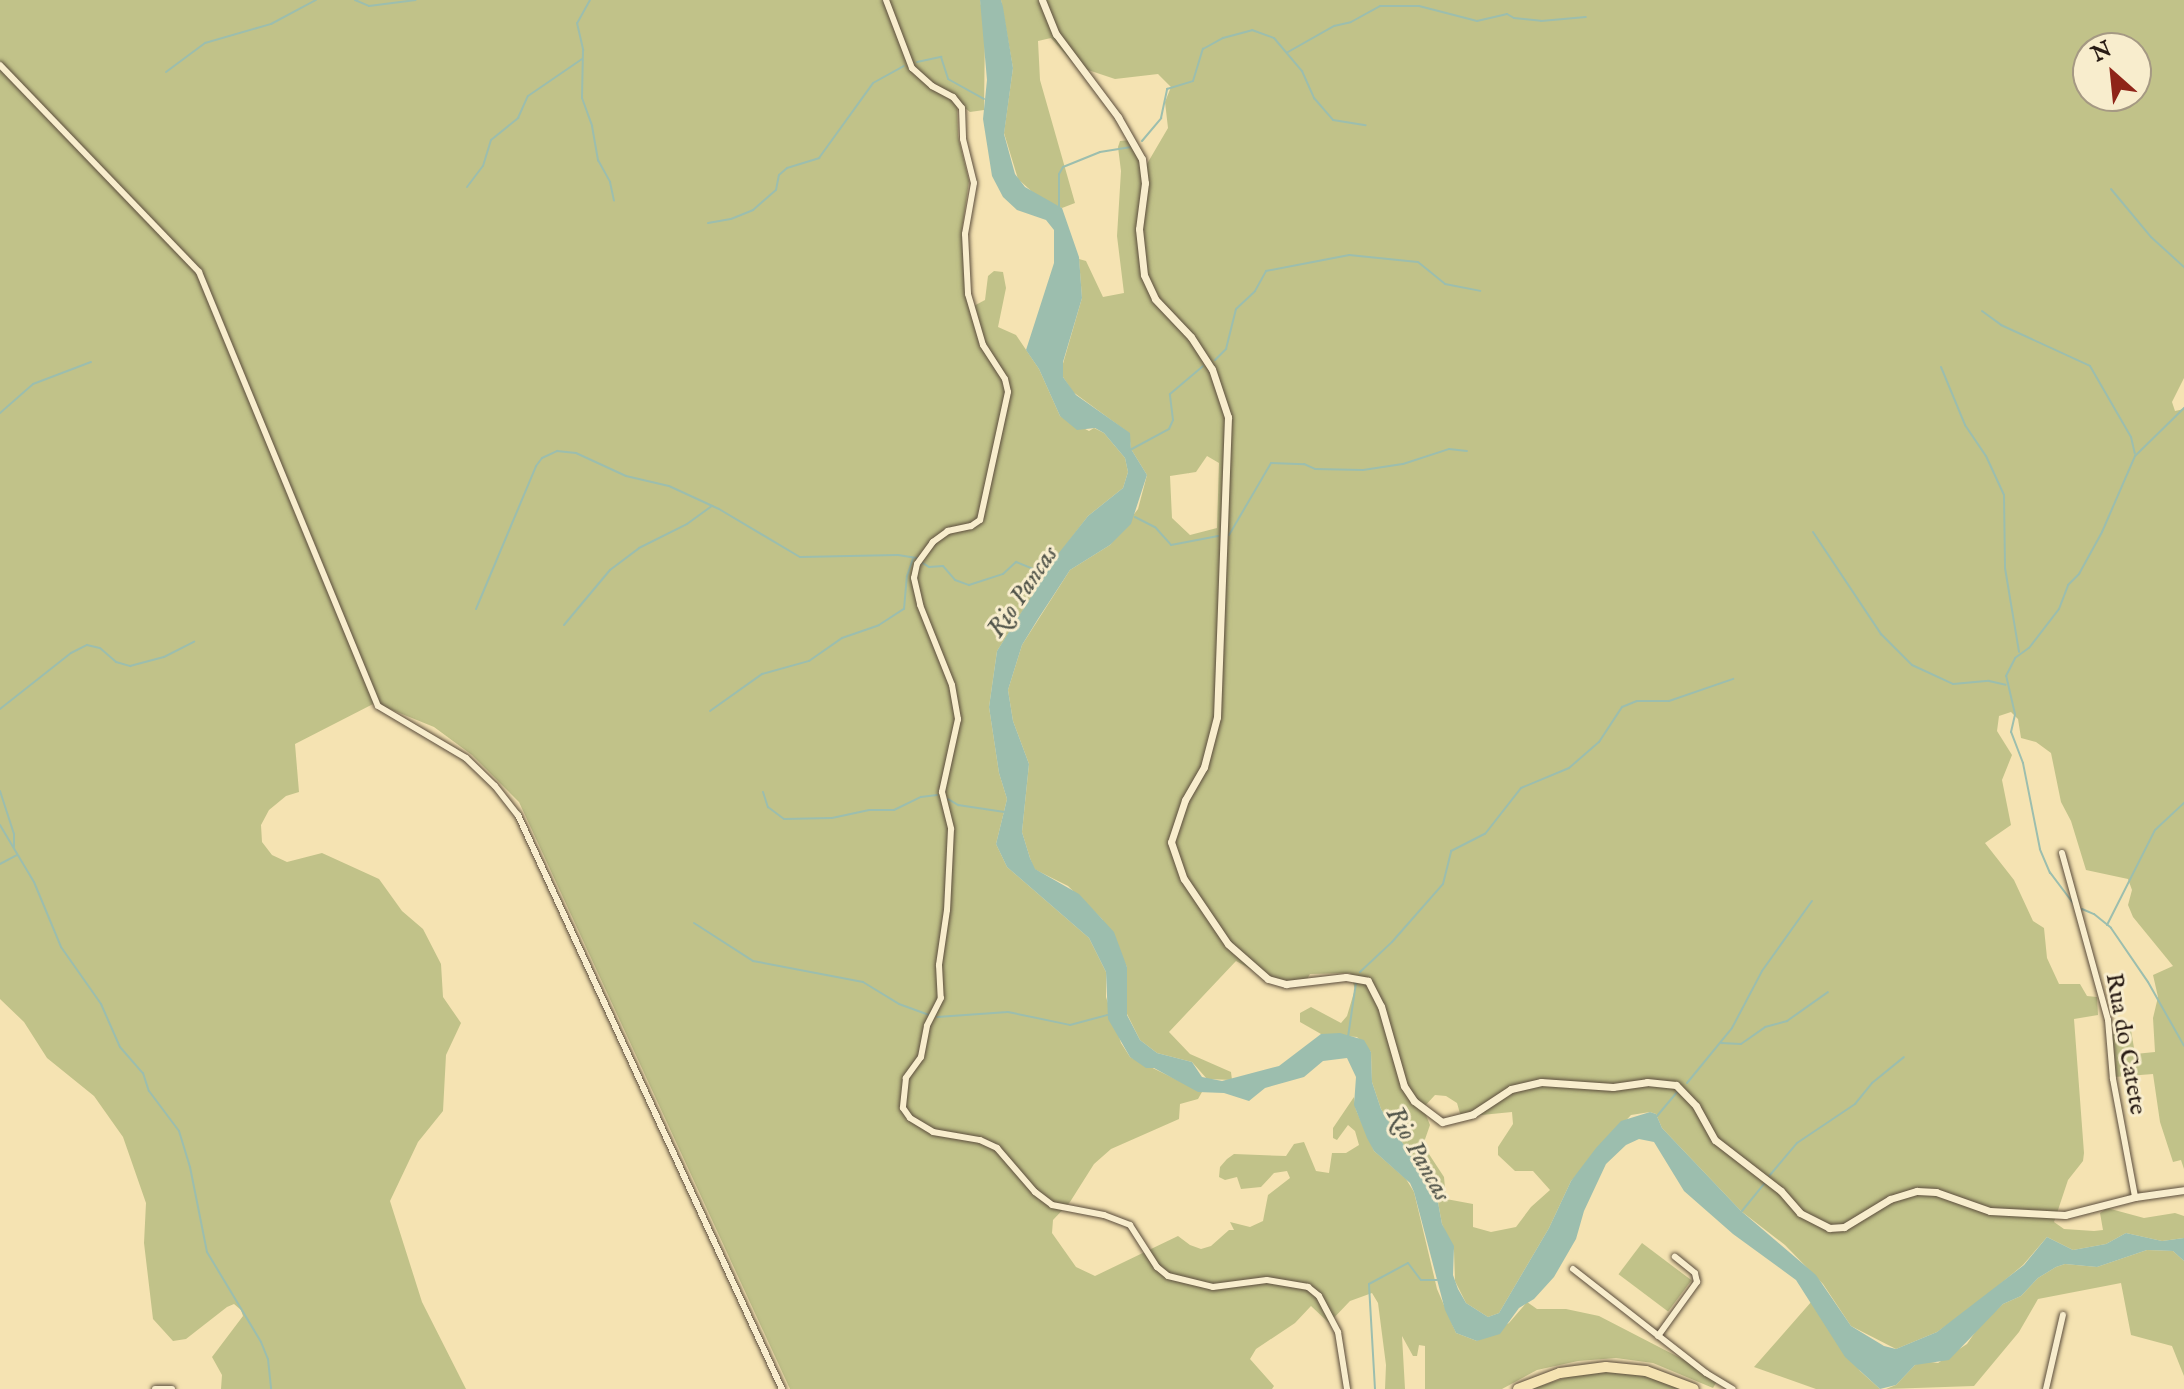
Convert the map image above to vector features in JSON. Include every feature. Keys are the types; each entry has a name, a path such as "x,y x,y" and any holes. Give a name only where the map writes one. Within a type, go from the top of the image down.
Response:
{"highway":[{"path":"1518,1389 1560,1373 1606,1367 1646,1371 1694,1389"}],"street":[{"path":"886,0 912,68 932,86 953,97 962,108 963,139 974,183 965,234 968,294 983,345 1000,371 1008,392 980,520 971,526 948,531 933,542 920,557 914,578 920,605 952,685 958,719 942,792 951,829 947,910 939,965 941,998 929,1020 921,1057 906,1078 903,1108 910,1118 933,1132 980,1140 997,1148 1035,1192 1052,1205 1104,1215 1130,1225 1157,1267 1168,1276 1213,1287 1267,1280 1308,1287 1319,1296 1338,1332 1347,1389"},
{"path":"1042,0 1056,34 1118,117 1142,159 1145,183 1139,229 1144,275 1155,299 1191,337 1212,369 1228,417 1217,717 1204,767 1185,800 1171,842 1184,879 1228,944 1268,979 1286,984 1346,977 1368,981 1381,1006 1404,1086 1414,1101 1442,1122 1473,1114 1511,1089 1541,1082 1613,1087 1647,1082 1676,1085 1696,1106 1715,1140 1781,1191 1800,1213 1829,1228 1844,1227 1890,1199 1917,1191 1936,1192 1990,1211 2065,1215 2135,1197 2184,1190"},
{"path":"0,65 199,272 378,706 466,758 495,786 518,815 782,1389"},
{"name":"Rua do Catete","path":"2062,853 2108,1020 2113,1079 2135,1197"},
{"path":"1658,1336 1697,1282 1695,1273 1675,1257"},
{"path":"1573,1269 1658,1336 1733,1389"},
{"path":"2046,1389 2063,1315"},
{"path":"155,1389 172,1389"}],"green space":[{"path":"0,0 980,0 985,28 984,110 970,112 957,102 958,136 969,181 962,230 970,308 985,300 988,276 994,271 1003,272 1006,288 998,327 1016,335 1039,369 1060,416 1089,431 1094,428 1104,433 1125,458 1128,472 1123,488 1088,516 1059,554 997,651 989,707 999,773 1007,799 996,844 1007,867 1089,938 1106,972 1106,997 1121,1043 1130,1057 1202,1092 1198,1099 1180,1104 1179,1119 1111,1149 1094,1164 1070,1202 1053,1220 1052,1233 1076,1267 1095,1276 1178,1236 1201,1249 1211,1246 1229,1230 1234,1230 1230,1222 1250,1227 1263,1221 1268,1195 1290,1178 1287,1171 1274,1173 1261,1187 1241,1189 1237,1177 1225,1180 1219,1177 1220,1167 1227,1159 1234,1154 1286,1156 1294,1144 1304,1142 1316,1171 1329,1173 1332,1153 1346,1153 1359,1145 1355,1131 1348,1125 1337,1140 1333,1138 1333,1128 1354,1097 1356,1110 1374,1151 1406,1179 1414,1192 1437,1289 1456,1333 1477,1341 1509,1323 1527,1302 1537,1309 1566,1309 1599,1316 1719,1378 1713,1388 1653,1363 1616,1358 1578,1361 1537,1370 1502,1389 1425,1389 1425,1346 1419,1345 1417,1356 1413,1356 1402,1336 1405,1389 1385,1389 1386,1365 1378,1303 1372,1293 1350,1301 1329,1323 1311,1306 1295,1323 1256,1349 1250,1359 1274,1386 1272,1389 790,1389 519,802 472,755 434,727 375,703 295,744 299,792 286,796 269,810 261,825 262,842 272,855 287,862 322,853 379,879 402,911 423,929 441,964 443,997 461,1023 446,1055 443,1111 418,1142 390,1201 422,1302 466,1389 221,1389 222,1375 212,1357 243,1316 241,1310 234,1304 227,1307 186,1339 173,1341 153,1319 144,1243 146,1203 123,1137 94,1096 47,1058 24,1022 0,999"},
{"path":"1001,0 2184,0 2184,378 2172,402 2175,411 2184,409 2184,1169 2181,1160 2173,1162 2160,1122 2153,1074 2115,1077 2110,1035 2131,1030 2135,1054 2155,1052 2153,1018 2158,997 2153,975 2173,966 2133,917 2128,905 2132,890 2128,879 2086,870 2071,821 2061,802 2051,753 2036,742 2021,738 2018,719 2011,712 1999,716 1997,731 2012,755 2002,780 2011,825 1985,843 2014,880 2033,921 2044,928 2047,958 2059,984 2080,984 2087,996 2097,997 2098,1015 2074,1019 2084,1153 2083,1161 2068,1180 2054,1222 2064,1229 2094,1231 2103,1230 2100,1213 2107,1208 2144,1218 2175,1213 2184,1216 2184,1238 2162,1241 2126,1233 2106,1244 2073,1250 2047,1237 2023,1265 1975,1305 1937,1332 1896,1349 1851,1326 1823,1284 1785,1245 1741,1211 1662,1128 1656,1114 1650,1112 1631,1115 1571,1181 1549,1228 1499,1313 1488,1317 1466,1303 1455,1281 1454,1251 1442,1224 1437,1197 1381,1109 1372,1082 1371,1052 1357,1037 1321,1034 1300,1022 1300,1013 1311,1007 1341,1023 1347,1016 1355,989 1350,973 1310,974 1305,983 1271,980 1236,961 1169,1032 1190,1054 1231,1072 1232,1080 1207,1079 1192,1062 1157,1053 1140,1040 1127,1014 1127,967 1102,919 1068,886 1034,869 1022,832 1029,764 1013,721 1008,690 1022,645 1070,570 1110,545 1138,509 1147,475 1131,449 1129,433 1073,392 1063,377 1062,367 1082,298 1079,259 1086,261 1103,297 1124,293 1117,236 1121,171 1118,147 1120,141 1131,140 1144,169 1168,128 1165,102 1171,87 1158,74 1115,79 1076,66 1051,38 1038,41 1040,80 1075,203 1062,208 1038,197 1018,179 1004,133 1013,68","holes":["1207,456 1219,463 1217,528 1190,535 1172,518 1170,476 1196,472","1435,1095 1446,1096 1457,1103 1461,1117 1512,1112 1513,1124 1498,1147 1498,1155 1515,1171 1533,1171 1550,1190 1531,1207 1516,1227 1491,1232 1473,1227 1473,1204 1446,1199 1444,1177 1423,1145 1430,1125 1423,1108"]},
{"path":"1642,1243 1692,1280 1668,1311 1619,1274"},
{"path":"2147,1250 2173,1251 2184,1261 2184,1376 2172,1346 2131,1335 2121,1283 2038,1299 2019,1332 1974,1386 1886,1389 1896,1385 1915,1365 1923,1361 1938,1363 1967,1344 1980,1325 2003,1304 2021,1296 2038,1278 2056,1267 2065,1264 2097,1267"},
{"path":"1812,1301 1860,1371 1880,1389 1816,1389 1754,1367"},
{"path":"1583,1372 1632,1372 1688,1389 1531,1389"}],"shaded area":[{"path":"980,0 1001,0 1003,7 1013,68 1004,134 1015,174 1025,187 1062,208 1079,257 1082,298 1063,362 1063,377 1076,395 1130,433 1131,449 1147,475 1131,524 1110,545 1070,570 1038,619 1022,645 1008,690 1013,721 1029,764 1022,832 1030,858 1035,869 1079,894 1114,932 1127,967 1127,1015 1140,1040 1157,1053 1192,1062 1202,1077 1222,1081 1279,1066 1321,1034 1340,1033 1364,1040 1371,1052 1372,1082 1381,1109 1437,1197 1442,1224 1454,1246 1453,1275 1458,1289 1466,1303 1488,1317 1499,1313 1549,1228 1571,1181 1596,1148 1621,1121 1650,1112 1656,1114 1662,1128 1741,1211 1816,1275 1851,1326 1884,1346 1896,1349 1937,1332 2024,1265 2047,1237 2073,1250 2106,1244 2126,1233 2162,1241 2184,1238 2184,1261 2173,1251 2147,1250 2097,1267 2065,1264 2056,1267 2038,1278 2021,1296 2003,1304 1949,1360 1915,1365 1896,1385 1880,1389 1845,1357 1796,1280 1733,1234 1684,1191 1654,1142 1639,1139 1626,1145 1606,1164 1584,1211 1576,1239 1554,1277 1534,1299 1519,1308 1500,1334 1477,1341 1456,1333 1445,1310 1414,1192 1410,1183 1374,1151 1367,1138 1354,1105 1356,1077 1347,1058 1323,1061 1304,1077 1265,1088 1249,1101 1224,1093 1198,1092 1154,1068 1146,1068 1130,1057 1108,1019 1106,972 1089,938 1007,867 996,844 1007,799 999,773 989,707 997,651 1058,554 1088,516 1123,488 1128,472 1125,458 1104,433 1095,428 1077,430 1060,416 1039,369 1026,350 1054,263 1054,230 1046,220 1017,210 1003,197 992,176 983,119 987,80"}],"waterway":[{"path":"166,72 205,43 271,24 316,0"},
{"path":"355,0 369,6 416,0"},
{"path":"590,0 577,23 583,50 582,98 592,126 598,160 610,182 614,201"},
{"path":"1288,52 1334,26 1351,22 1380,6 1419,6 1477,21 1507,14 1514,18 1541,21 1586,17"},
{"path":"1142,141 1161,118 1167,89 1193,81 1203,49 1223,38 1252,30 1274,38 1302,71 1314,98 1333,120 1366,125"},
{"path":"917,62 941,57 948,79 984,99"},
{"path":"467,187 483,166 491,140 518,118 528,96 582,59"},
{"path":"708,223 731,219 753,210 776,190 779,175 787,168 819,158 873,83 904,66"},
{"path":"1059,208 1059,174 1063,167 1100,152 1130,147"},
{"path":"2111,189 2151,237 2184,267"},
{"path":"1215,360 1226,349 1236,309 1255,291 1266,271 1349,255 1418,262 1445,284 1480,291"},
{"path":"1982,311 2001,325 2090,366 2131,437 2135,454"},
{"path":"0,413 33,384 91,362"},
{"path":"1130,450 1169,429 1173,420 1170,394 1203,366"},
{"path":"1941,367 1965,425 1986,456 2004,495 2005,568 2019,652"},
{"path":"2073,903 2050,873 2040,849 2023,763 2011,732 2015,714 2006,676 2015,658 2029,648 2059,609 2068,585 2079,574 2102,532 2135,456 2184,408"},
{"path":"1229,535 1271,463 1304,464 1315,469 1363,470 1403,464 1449,449 1467,451"},
{"path":"476,609 536,466 542,458 557,451 576,453 626,476 669,486 719,509 800,557 898,555 917,558"},
{"path":"564,625 610,570 639,548 687,524 712,506"},
{"path":"1135,517 1155,527 1171,545 1218,536"},
{"path":"1813,532 1881,634 1912,665 1953,684 1989,681 2006,685"},
{"path":"710,711 762,674 809,661 842,638 879,625 904,609 907,576 913,559"},
{"name":"Rio Pancas","path":"923,563 929,567 943,566 955,580 969,585 1003,574 1016,562 1046,574"},
{"path":"0,709 71,653 87,645 100,648 116,662 130,666 164,657 194,642"},
{"path":"1360,972 1392,942 1443,884 1451,851 1485,834 1521,788 1569,768 1599,742 1622,707 1637,701 1669,701 1733,679"},
{"path":"0,791 14,834 14,847"},
{"path":"763,792 768,807 784,819 832,818 869,810 894,810 921,797 937,795"},
{"path":"948,799 958,805 1004,812"},
{"path":"2107,925 2155,830 2184,803"},
{"path":"0,825 34,882 61,947 101,1004 120,1047 143,1073 149,1091 179,1131 190,1167 207,1252 261,1342 268,1359 271,1389"},
{"path":"0,864 17,855"},
{"path":"1687,1083 1732,1028 1762,971 1812,901"},
{"path":"2082,909 2111,928 2148,982 2184,1046"},
{"path":"694,923 753,961 863,982 899,1004 929,1015"},
{"path":"1348,1037 1356,983"},
{"path":"1721,1043 1741,1044 1765,1027 1787,1021 1828,992"},
{"path":"937,1017 1008,1012 1070,1025 1108,1015"},
{"path":"1770,1175 1797,1143 1855,1104 1872,1083 1904,1057"},
{"path":"1657,1116 1677,1092"},
{"path":"1742,1211 1764,1184"},
{"path":"1375,1389 1369,1284 1408,1263 1421,1280 1437,1280"}]}
